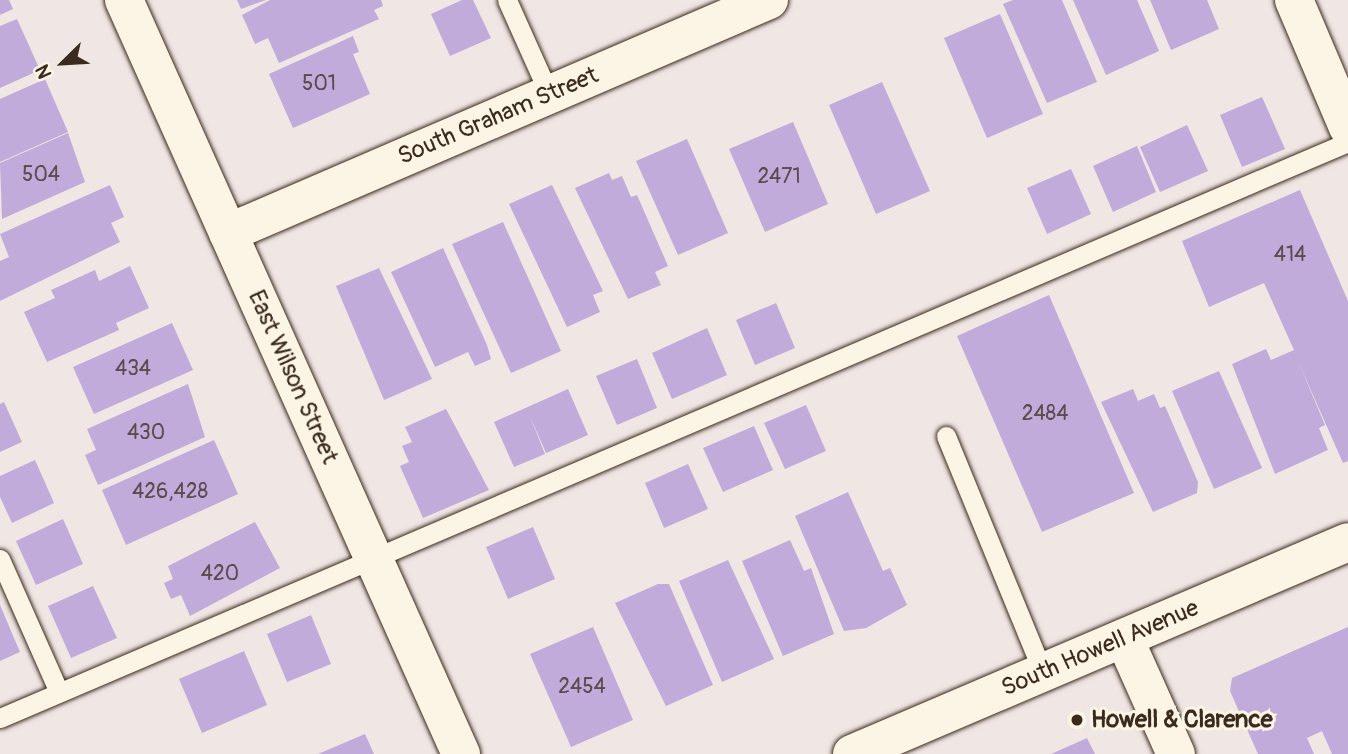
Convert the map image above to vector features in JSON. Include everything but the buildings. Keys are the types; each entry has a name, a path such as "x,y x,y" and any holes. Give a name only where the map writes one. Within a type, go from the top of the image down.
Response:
{"street":[{"name":"East Wilson Street","path":"124,0 461,754"},
{"name":"South Graham Street","path":"228,233 769,0"},
{"path":"1294,0 1348,127"},
{"name":"South Howell Avenue","path":"852,754 1348,542"},
{"path":"1124,638 1177,754"}],"lane":[{"path":"507,0 549,94"},
{"path":"0,718 1348,142"},
{"path":"946,436 1043,673"},
{"path":"0,559 60,692"}],"place":[{"name":"Howell & Clarence","path":"1077,720"}]}
